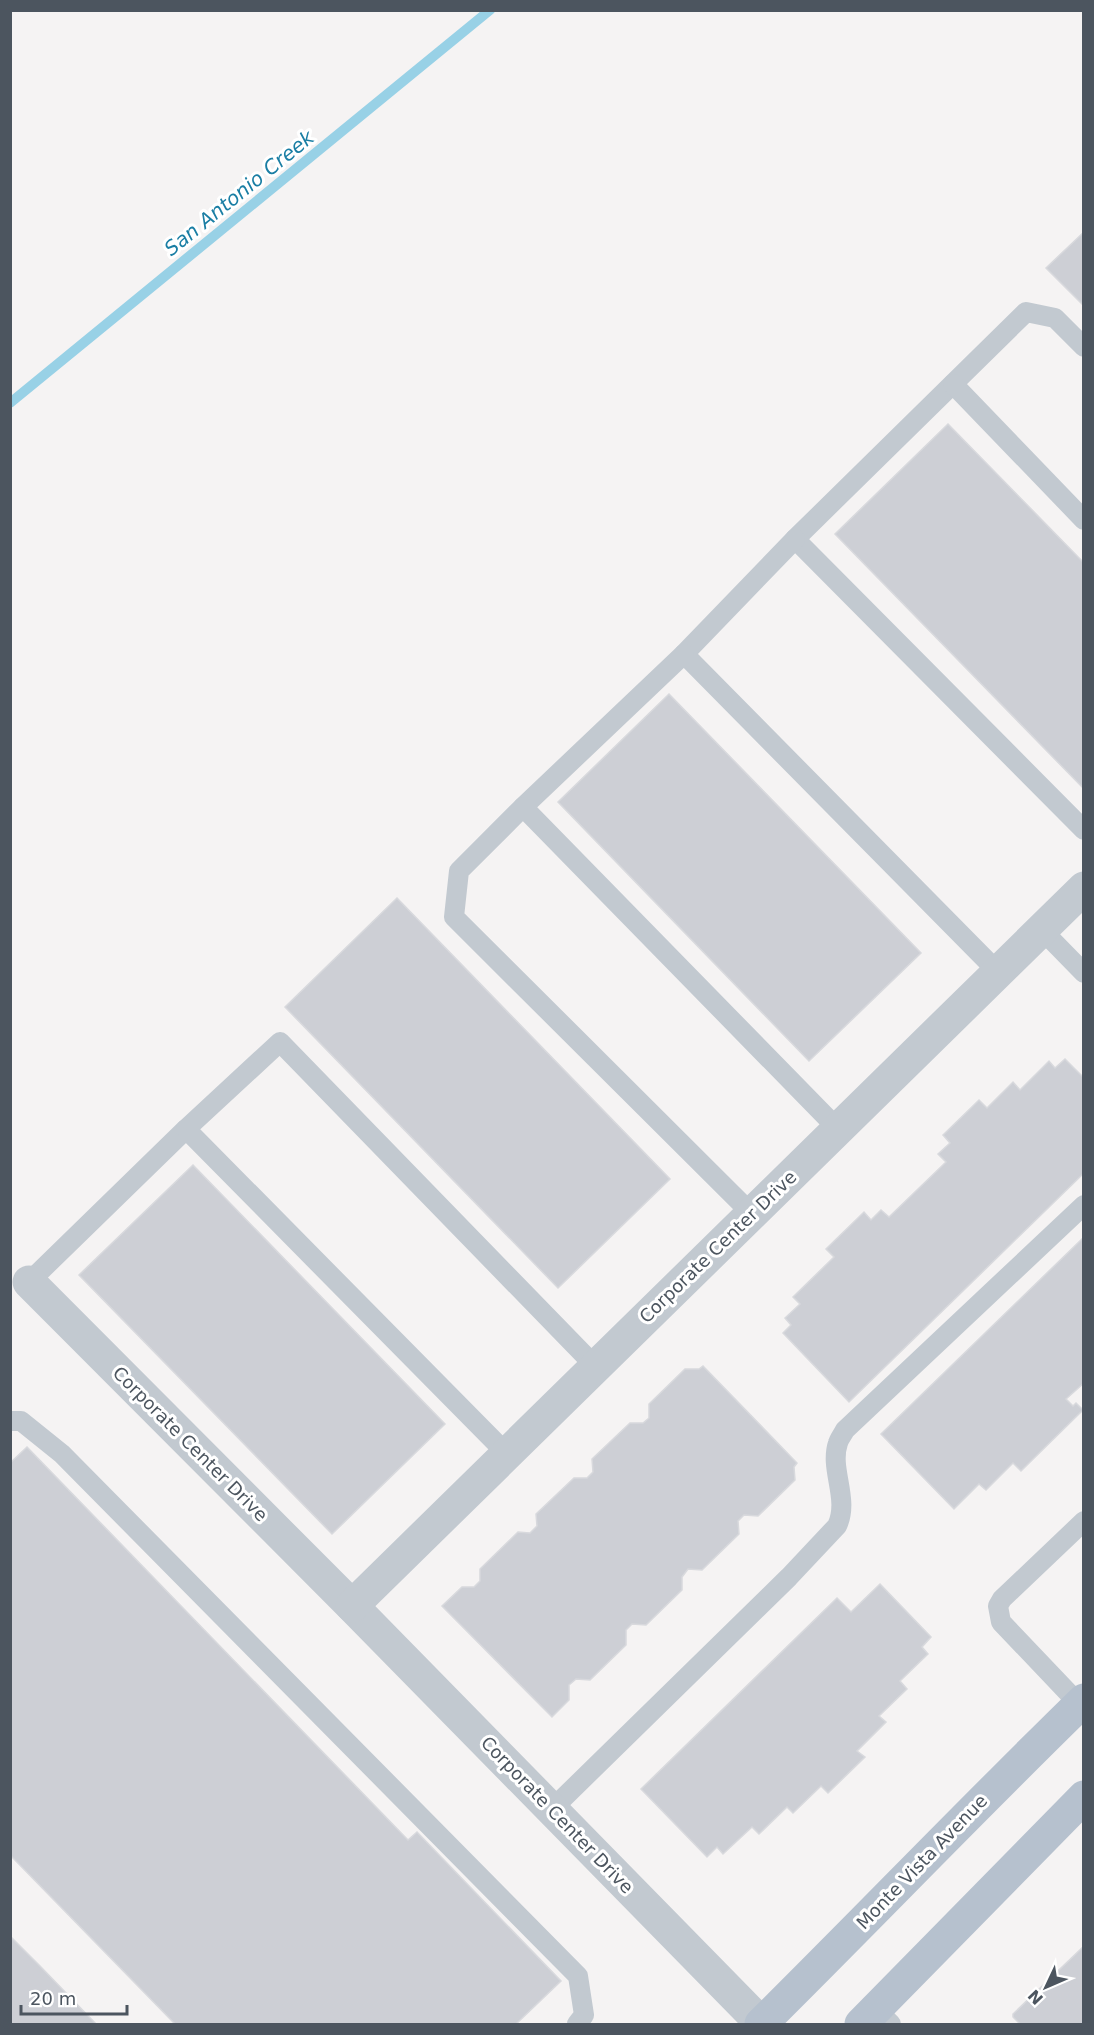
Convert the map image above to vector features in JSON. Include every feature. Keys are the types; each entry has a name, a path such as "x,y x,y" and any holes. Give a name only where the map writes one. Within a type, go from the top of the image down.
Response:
{"main road":[{"name":"Monte Vista Avenue","path":"761,2024 878,1909 976,1806 1081,1702"},
{"path":"876,2019 1083,1797"}],"street":[{"name":"Corporate Center Drive","path":"352,1606 1083,888"},
{"name":"Corporate Center Drive","path":"29,1282 352,1606 761,2024"}],"lane":[{"path":"752,1214 454,918 459,871 684,654 795,539 1026,312 1055,318 1083,347"},
{"path":"953,384 1083,520"},
{"path":"795,539 1083,830"},
{"path":"684,654 998,972"},
{"path":"523,807 838,1129"},
{"path":"1041,930 1083,973"},
{"path":"29,1282 186,1129 280,1042 596,1367"},
{"path":"186,1129 507,1454"},
{"path":"551,1810 780,1586 837,1526 842,1516 837,1457 838,1442 845,1431 1083,1205"},
{"path":"10,1421 21,1421 62,1454 578,1976 585,2021"},
{"path":"1081,1702 1001,1622 998,1606 1002,1599 1083,1521"}],"building":[{"path":"1084,232 1084,306 1046,268"},
{"path":"948,424 1084,563 1084,789 835,534"},
{"path":"669,694 921,953 809,1061 558,802"},
{"path":"397,898 670,1179 558,1288 285,1007"},
{"path":"1065,1059 1084,1078 1084,1173 849,1402 783,1333 791,1325 785,1318 800,1304 793,1297 834,1257 826,1249 864,1212 871,1220 881,1210 889,1217 946,1162 938,1154 950,1143 943,1135 979,1100 987,1108 1013,1082 1020,1090 1049,1061 1055,1068"},
{"path":"193,1165 445,1424 332,1534 79,1275"},
{"path":"1084,1237 1084,1383 1066,1399 1073,1406 1076,1403 1083,1410 1021,1471 1013,1463 986,1490 979,1484 954,1509 881,1434"},
{"path":"703,1366 797,1463 794,1467 795,1480 758,1516 744,1515 738,1521 739,1534 702,1570 688,1569 682,1577 682,1590 646,1625 632,1624 626,1630 626,1645 590,1680 576,1679 569,1685 569,1700 552,1717 442,1606 462,1587 474,1587 480,1581 480,1569 518,1532 530,1533 537,1526 536,1514 574,1478 587,1478 593,1472 592,1459 630,1423 643,1423 649,1418 649,1404 685,1369 699,1369"},
{"path":"27,1447 408,1840 417,1832 561,1981 516,2024 175,2024 10,1855 10,1463"},
{"path":"880,1584 931,1637 922,1647 928,1654 900,1681 907,1689 879,1716 886,1722 857,1751 865,1757 828,1793 821,1786 793,1813 787,1807 759,1834 752,1827 723,1854 717,1847 707,1857 641,1789 837,1598 851,1612"},
{"path":"10,1936 40,1966 96,2024 10,2024"},
{"path":"1084,1946 1084,2024 1020,2024 1013,2014"}],"waterway":[{"name":"San Antonio Creek","path":"10,403 490,10"}]}
